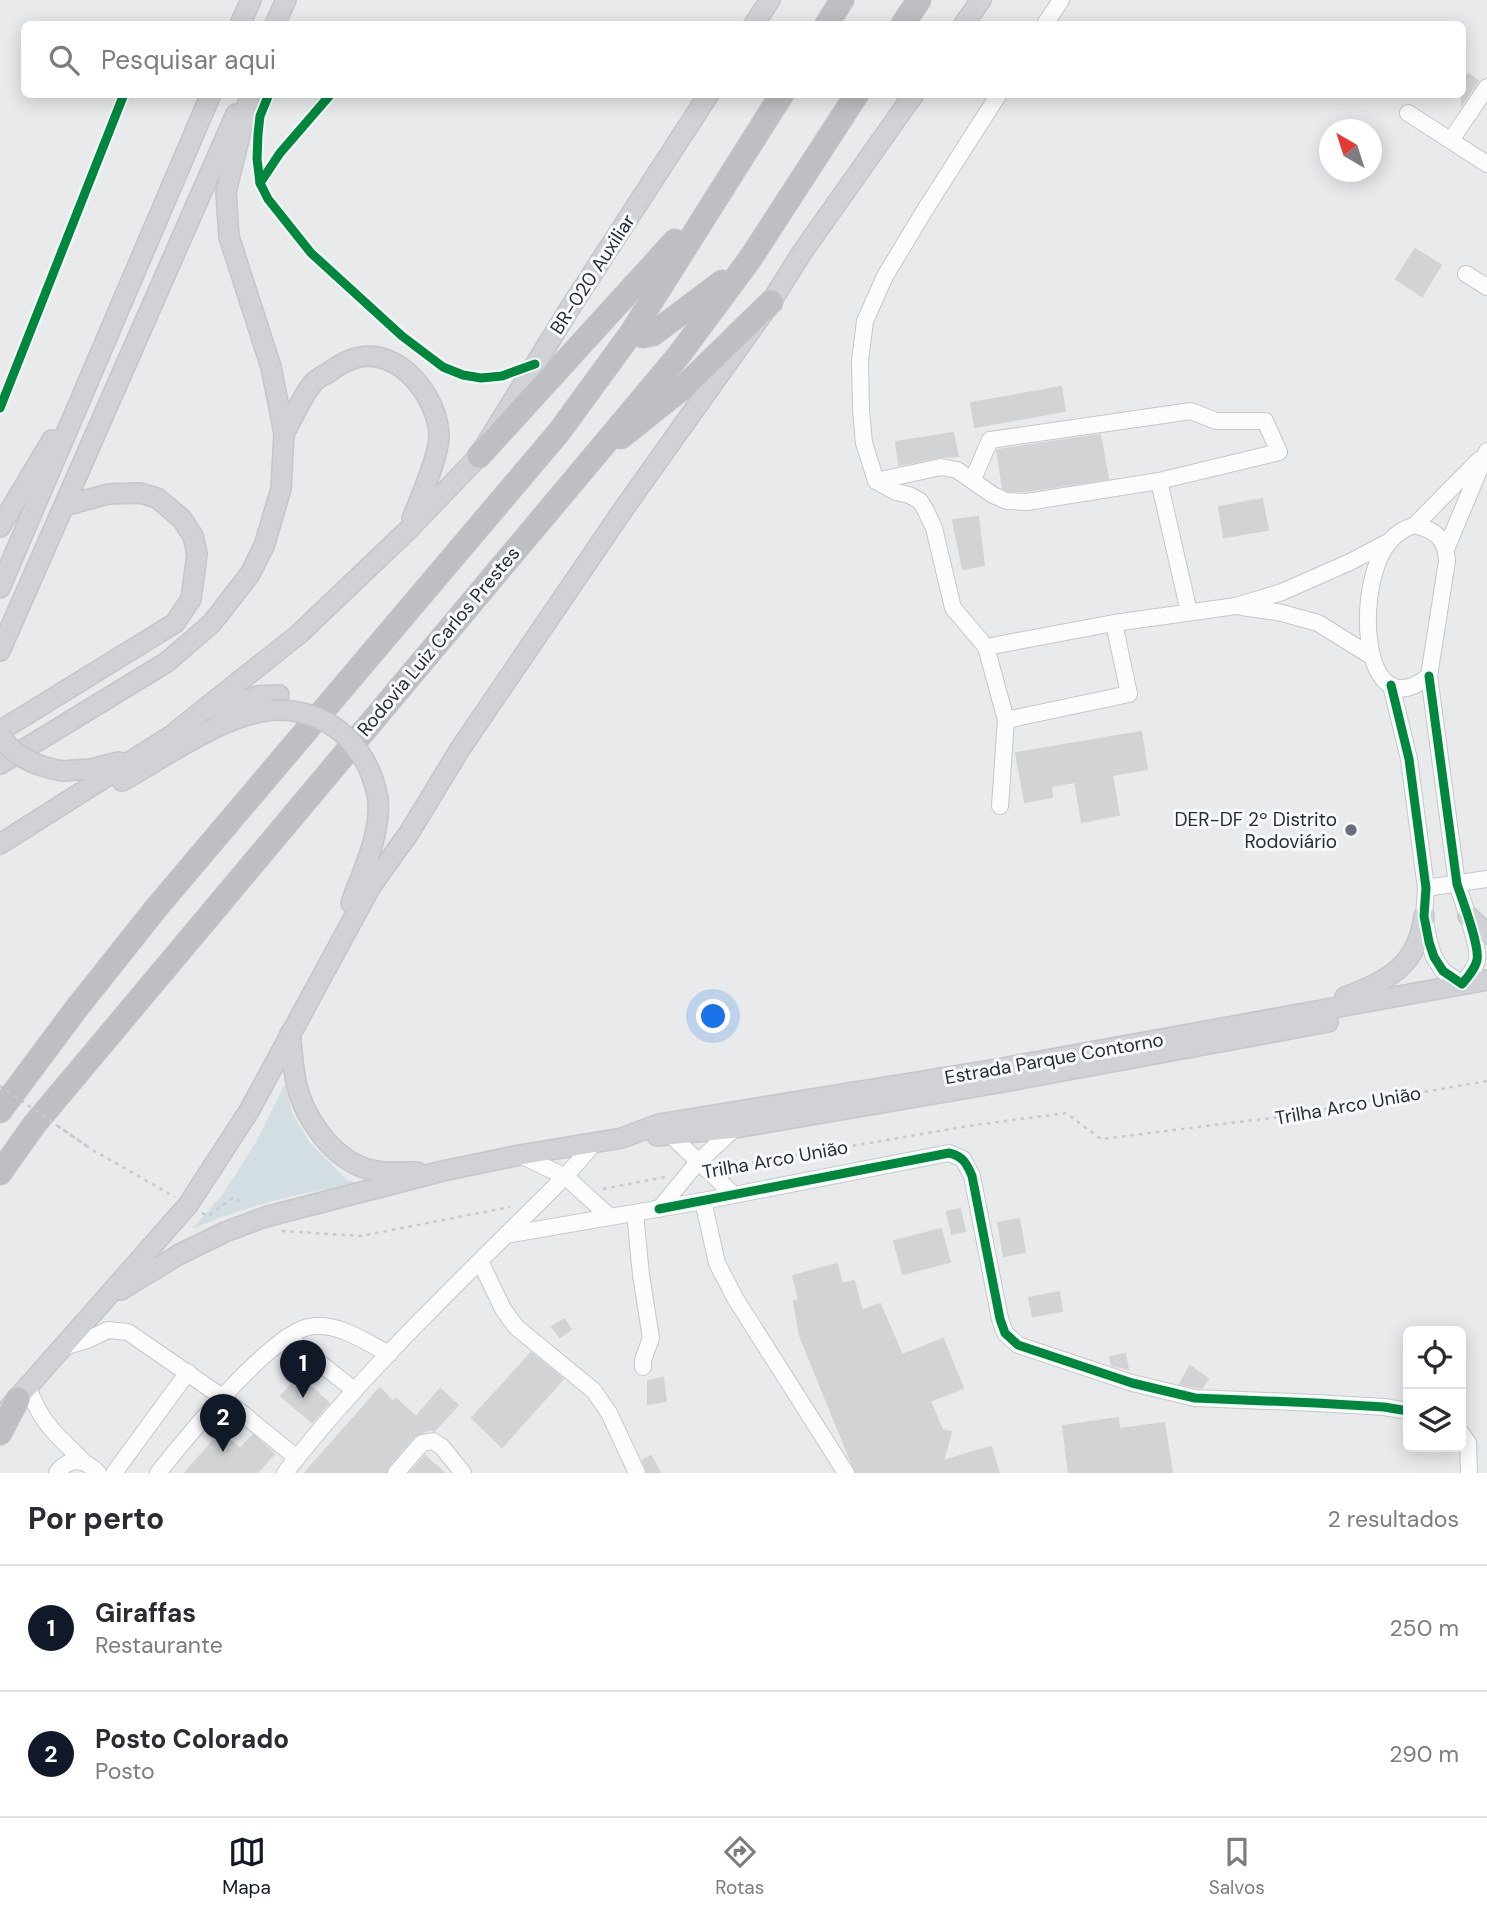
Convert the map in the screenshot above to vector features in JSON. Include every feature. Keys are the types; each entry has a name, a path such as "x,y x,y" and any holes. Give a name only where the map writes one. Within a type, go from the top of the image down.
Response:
{"highway":[{"path":"829,21 842,0"},
{"path":"905,21 919,0"},
{"path":"0,1111 76,1009 158,907 559,432 632,332 779,98"},
{"name":"Rodovia Luiz Carlos Prestes","path":"0,1173 34,1125 679,355 750,259 854,98"},
{"path":"479,456 720,192"},
{"path":"632,332 643,336 653,334 750,259"},
{"path":"592,456 629,431 685,386 771,302"},
{"path":"0,1433 23,1393"}],"main road":[{"path":"241,21 251,0"},
{"path":"276,21 286,0"},
{"path":"756,21 770,0"},
{"path":"966,21 981,0"},
{"path":"0,588 209,98"},
{"path":"0,651 242,98"},
{"path":"0,764 167,662 212,623 250,574 264,545 281,489 284,433 268,356 229,237 226,192 249,98"},
{"name":"BR-020 Auxiliar","path":"178,730 299,634 408,530 479,456 570,308 706,98"},
{"path":"0,1417 188,1205 249,1111 372,886 409,833 460,750 625,507 771,302 803,251 911,98"},
{"path":"284,433 314,382 334,368 356,358 373,356 391,362 411,375 436,413 439,439 427,481 408,530"},
{"path":"0,527 89,379"},
{"path":"64,506 108,494 140,493 157,498 182,519 193,536 197,554 191,599 175,623 0,733 13,751 24,759 62,771 91,769 140,755"},
{"path":"0,844 178,730 236,702 258,696 276,702 307,701 340,717 357,732 380,766 390,817 386,841 372,886"},
{"path":"72,799 98,792 122,781 233,720 260,711 276,702"},
{"path":"331,957 373,842 383,792"},
{"path":"1304,1013 1388,978 1415,950 1422,935 1424,916"},
{"path":"1468,916 1487,934"},
{"name":"Estrada Parque Contorno","path":"102,1301 178,1255 225,1232 265,1217 443,1171 1487,979"},
{"path":"1428,1002 1454,992 1462,984 1487,990"},
{"name":"Estrada Parque Contorno","path":"664,1130 735,1128 1086,1068 1487,990"},
{"name":"Estrada Parque Contorno","path":"290,1034 296,1085 328,1145 360,1166 385,1172 443,1171"}],"street":[{"path":"1047,21 1061,0"},
{"path":"1451,140 1487,87"},
{"path":"996,98 885,276 865,321 860,361 864,443 876,481 896,492 909,495 919,501 926,511 934,528 954,608 986,647 1006,720 1000,806"},
{"path":"1408,113 1487,164"},
{"path":"1466,274 1487,287"},
{"path":"876,481 941,467 957,470 993,495 1007,501 1027,502 1159,481 1279,452 1265,421 1216,421 1191,411 990,440 973,479"},
{"path":"986,647 1114,623 1236,606 1282,592 1350,562 1415,525 1487,452"},
{"path":"1390,541 1373,579 1366,609 1367,640 1371,656 1391,685 1409,759 1426,888 1424,916 1434,957 1443,971 1462,984 1478,957 1457,884 1429,676 1447,547 1487,452"},
{"path":"1159,481 1189,612"},
{"path":"1415,525 1430,529 1447,547"},
{"path":"1236,606 1282,612 1318,623 1371,656"},
{"path":"1006,720 1129,694 1114,623"},
{"path":"1391,685 1410,687 1429,676"},
{"path":"1417,820 1448,817"},
{"path":"1426,888 1487,879"},
{"path":"659,1209 698,1162 735,1128"},
{"path":"664,1130 733,1194"},
{"path":"285,1473 354,1390 566,1177 594,1143"},
{"path":"506,1235 703,1201 949,1153 963,1159 972,1176 1000,1319 1005,1333 1018,1345 1119,1379 1195,1398 1403,1410"},
{"path":"520,1155 566,1177 610,1217"},
{"path":"703,1201 717,1263 735,1298 846,1473"},
{"path":"635,1213 640,1275 650,1338 643,1367"},
{"path":"480,1261 503,1310 516,1326 594,1391 609,1413 637,1473"},
{"path":"158,1473 222,1397 287,1337 309,1327 330,1328 350,1333 389,1354"},
{"path":"64,1347 108,1330 128,1332 222,1397 297,1458"},
{"path":"287,1337 354,1390"},
{"path":"114,1473 188,1372"},
{"path":"23,1393 46,1425 94,1469"},
{"path":"1466,1440 1469,1473"},
{"path":"396,1473 422,1443 432,1441 442,1447 463,1473"},
{"path":"57,1473 62,1466 72,1461 94,1469"}],"path":[{"path":"0,1086 91,1150 208,1216 234,1197 243,1205"},
{"path":"270,1230 361,1236 512,1207"}],"shaded area":[{"path":"285,1084 292,1113 310,1143 347,1180 364,1184 276,1200 192,1229 222,1195 256,1142"}],"building":[{"path":"1468,74 1478,81 1462,104 1462,98 1466,98"},
{"path":"1415,249 1441,265 1422,296 1396,279"},
{"path":"1061,387 1065,411 975,427 971,403"},
{"path":"953,433 958,456 899,465 896,442"},
{"path":"1100,435 1108,479 1026,491 1009,491 1003,488 997,450"},
{"path":"1262,499 1268,530 1224,537 1219,507"},
{"path":"978,517 984,565 963,569 953,520"},
{"path":"1141,732 1147,769 1112,775 1119,815 1082,822 1075,782 1051,786 1052,797 1025,802 1016,753"},
{"path":"960,1209 965,1231 952,1234 947,1212"},
{"path":"1019,1219 1025,1252 1004,1256 998,1223"},
{"path":"941,1229 950,1262 903,1274 894,1241"},
{"path":"837,1264 842,1284 854,1281 862,1311 880,1304 902,1355 943,1339 963,1388 930,1401 942,1430 951,1432 943,1461 991,1447 999,1473 856,1473 800,1336 794,1301 799,1300 793,1276"},
{"path":"1059,1292 1062,1311 1033,1316 1029,1298"},
{"path":"564,1319 571,1329 560,1337 552,1327"},
{"path":"531,1353 563,1379 502,1447 472,1418"},
{"path":"1125,1354 1128,1369 1112,1365 1110,1357"},
{"path":"1190,1366 1208,1379 1202,1388 1180,1384"},
{"path":"300,1377 329,1403 312,1422 281,1396"},
{"path":"663,1378 666,1401 648,1404 648,1381"},
{"path":"380,1388 393,1402 396,1399 416,1417 440,1389 458,1405 434,1431 430,1429 414,1436 388,1466 386,1473 305,1473"},
{"path":"1118,1418 1119,1429 1164,1423 1172,1473 1069,1473 1063,1426"},
{"path":"221,1432 240,1449 253,1435 274,1454 257,1473 185,1473"},
{"path":"425,1456 444,1473 410,1473"},
{"path":"651,1456 660,1473 647,1473 643,1460"}],"cycle path":[{"path":"0,408 122,98"},
{"path":"267,98 260,116 258,134 260,183 268,199 311,253 402,336 443,367 463,375 481,378 502,376 535,364"},
{"path":"260,183 280,153 328,98"},
{"path":"1391,685 1409,759 1426,888 1424,916 1429,942 1443,971 1462,984 1475,967 1477,953 1457,884 1429,676"},
{"path":"659,1209 949,1153 964,1161 972,1176 1000,1319 1005,1333 1018,1345 1132,1383 1195,1398 1403,1410"}],"place":[{"name":"DER-DF 2º Distrito Rodoviário","path":"1351,830"},
{"name":"Giraffas","path":"303,1398"},
{"name":"Posto Colorado","path":"223,1452"}]}
